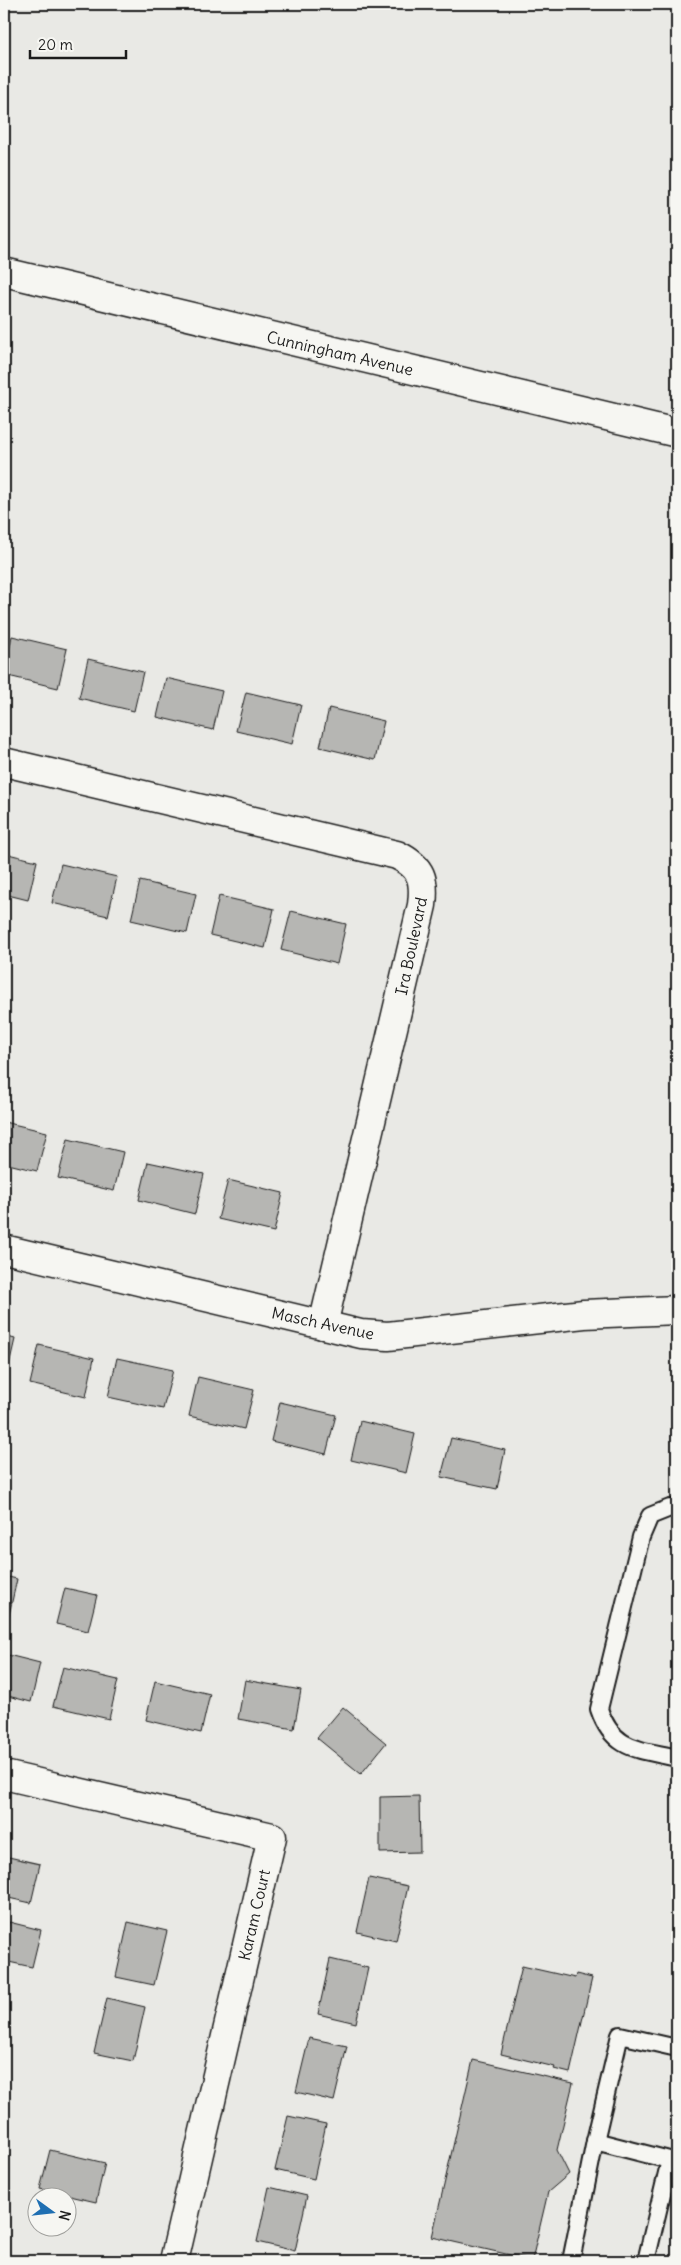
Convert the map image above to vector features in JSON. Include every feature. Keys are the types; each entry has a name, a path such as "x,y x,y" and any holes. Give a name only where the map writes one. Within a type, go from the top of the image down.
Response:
{"street":[{"name":"Cunningham Avenue","path":"4,272 677,434"},
{"name":"Ira Boulevard","path":"4,762 397,855 407,860 422,877 424,891 422,906 323,1325"},
{"name":"Masch Avenue","path":"4,1249 361,1334 388,1336 676,1304"},
{"name":"Karam Court","path":"4,1775 272,1837 174,2261"}],"lane":[{"path":"677,1508 670,1508 650,1516 641,1537 599,1709 605,1727 618,1741 638,1749 677,1758"},
{"path":"571,2261 595,2141 620,2035 677,2048"},
{"path":"595,2141 673,2160 646,2261"}],"building":[{"path":"12,636 67,649 58,688 4,675"},
{"path":"88,659 143,672 134,711 79,698"},
{"path":"166,678 222,691 213,730 157,717"},
{"path":"246,692 301,705 292,744 236,731"},
{"path":"329,708 384,721 375,760 320,747"},
{"path":"4,853 37,861 28,900 4,894"},
{"path":"61,864 117,877 108,916 52,903"},
{"path":"140,881 196,894 187,933 131,920"},
{"path":"219,896 274,909 265,948 210,935"},
{"path":"291,911 346,924 337,964 281,950"},
{"path":"4,1122 47,1132 37,1171 4,1163"},
{"path":"68,1139 123,1152 114,1191 58,1178"},
{"path":"148,1162 204,1174 195,1214 139,1200"},
{"path":"228,1180 283,1193 274,1232 218,1219"},
{"path":"4,1336 15,1339 6,1378 4,1377"},
{"path":"39,1345 94,1358 86,1397 30,1384"},
{"path":"117,1358 173,1370 163,1409 108,1397"},
{"path":"198,1377 254,1390 244,1429 189,1416"},
{"path":"280,1402 336,1415 326,1454 271,1441"},
{"path":"360,1421 415,1434 406,1473 351,1460"},
{"path":"451,1438 505,1450 497,1489 441,1477"},
{"path":"4,1576 17,1579 9,1615 4,1614"},
{"path":"65,1588 97,1595 88,1631 56,1624"},
{"path":"4,1654 40,1663 31,1702 4,1695"},
{"path":"63,1667 118,1680 109,1719 53,1706"},
{"path":"245,1680 301,1690 294,1729 238,1719"},
{"path":"155,1681 210,1694 201,1733 146,1720"},
{"path":"343,1707 386,1743 361,1774 317,1738"},
{"path":"419,1796 420,1852 380,1853 380,1797"},
{"path":"4,1856 40,1864 31,1903 4,1897"},
{"path":"369,1878 408,1886 396,1941 357,1932"},
{"path":"9,1922 41,1930 32,1967 4,1961 4,1944"},
{"path":"128,1922 167,1931 154,1985 116,1977"},
{"path":"330,1959 368,1968 356,2023 318,2014"},
{"path":"522,1966 575,1978 576,1974 592,1978 570,2073 554,2069 555,2067 501,2054"},
{"path":"107,1998 145,2007 133,2061 94,2053"},
{"path":"309,2038 347,2046 334,2101 296,2092"},
{"path":"473,2060 573,2083 557,2150 569,2174 548,2192 532,2260 432,2237"},
{"path":"288,2116 326,2124 314,2179 275,2170"},
{"path":"50,2150 105,2163 96,2202 78,2198 78,2188 40,2188"},
{"path":"269,2187 307,2196 295,2251 257,2242"}]}
